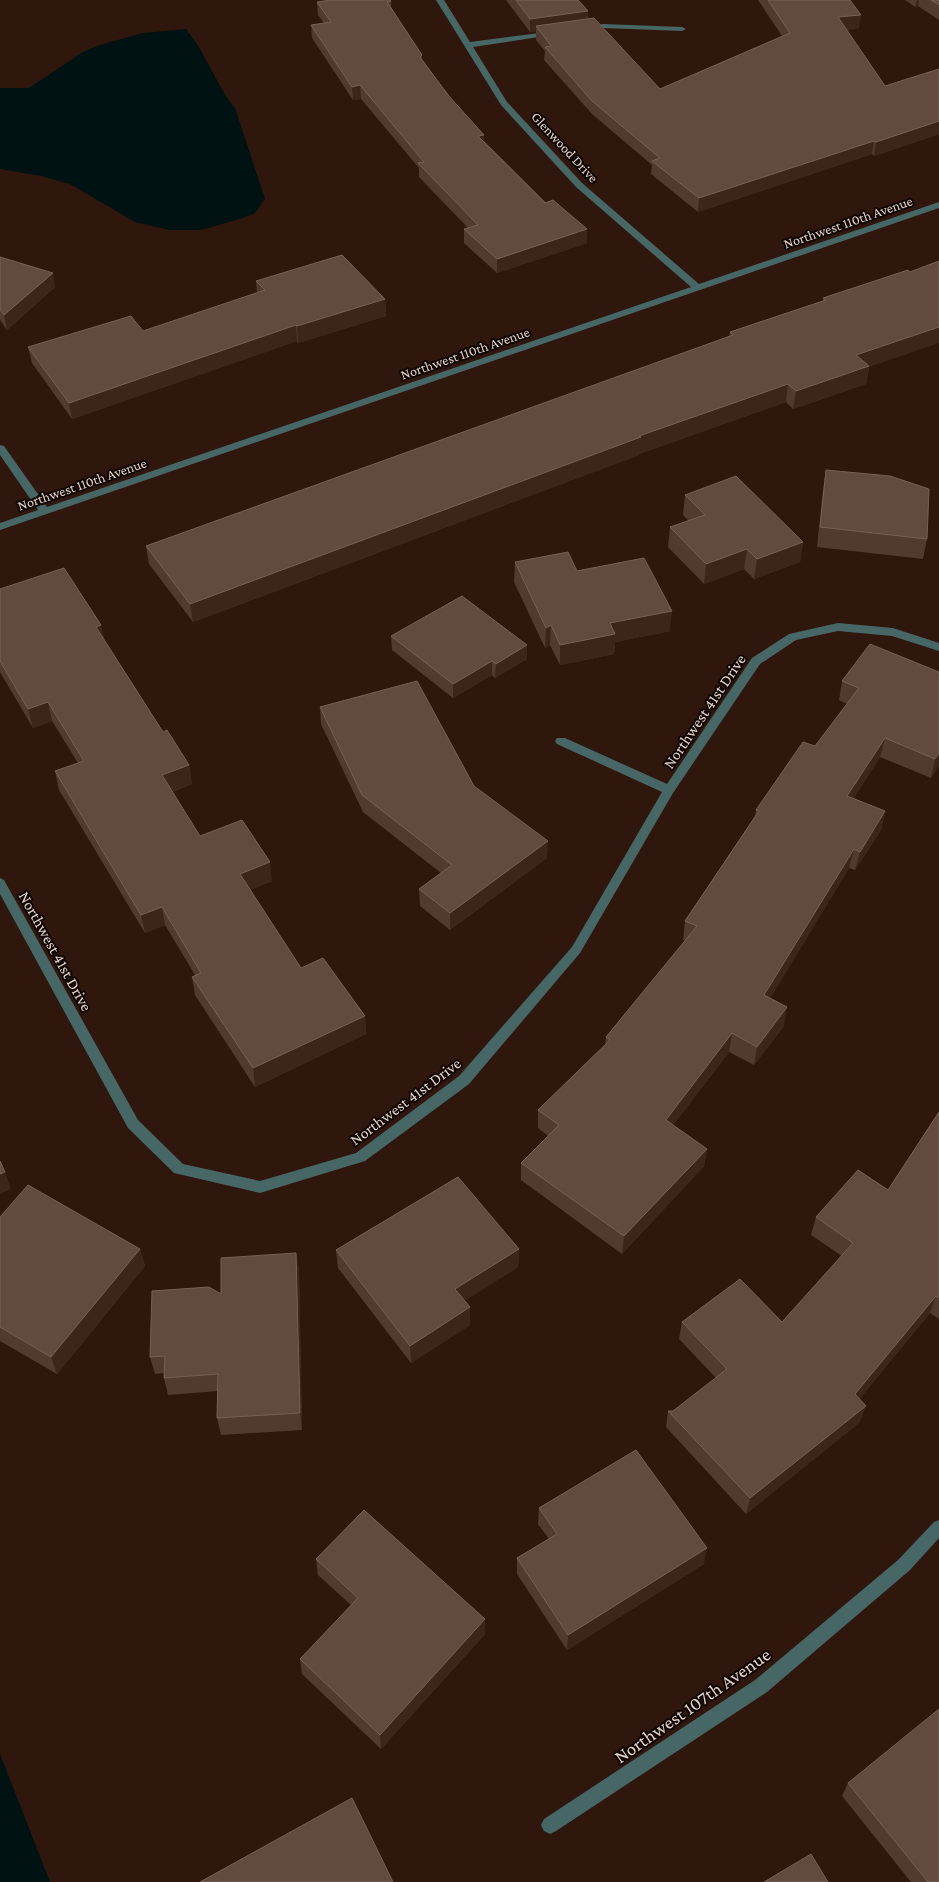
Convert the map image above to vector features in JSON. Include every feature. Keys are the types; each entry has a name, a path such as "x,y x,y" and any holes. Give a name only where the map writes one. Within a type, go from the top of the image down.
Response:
{"street":[{"name":"Glenwood Drive","path":"440,0 504,103 579,185 698,288"},
{"path":"574,30 604,26 682,29"},
{"path":"468,45 565,32"},
{"name":"Northwest 110th Avenue","path":"0,527 939,205"},
{"path":"0,448 44,511"},
{"name":"Northwest 41st Drive","path":"0,883 133,1124 179,1169 260,1187 360,1157 464,1080 576,950 669,790 756,661 793,637 838,627 893,632 939,647"},
{"name":"Northwest 41st Drive","path":"561,741 669,790"},
{"name":"Northwest 107th Avenue","path":"550,1825 761,1686 904,1565 939,1527"}],"shaded area":[{"path":"186,29 199,47 225,95 235,108 265,199 254,214 201,230 170,230 135,222 70,184 41,176 0,169 0,88 29,88 83,52 100,45 143,33"},
{"path":"0,1754 50,1882 0,1882"}],"building":[{"path":"331,0 390,0 387,2 422,55 420,57 448,95 484,135 478,136 545,203 553,200 587,229 497,259 464,229 478,225 418,163 424,162 360,85 352,87 311,25 331,22 317,2"},
{"path":"516,0 578,0 588,11 530,19"},
{"path":"768,0 850,0 861,15 838,17 885,86 939,69 939,121 699,198 652,161 660,158 592,101 545,47 551,46 536,26 594,18 660,89 790,33"},
{"path":"931,0 939,0 939,5"},
{"path":"342,255 385,299 296,325 69,403 28,347 131,316 143,331 265,290 256,281"},
{"path":"0,257 53,273 4,315 0,310"},
{"path":"939,261 939,327 856,355 869,366 796,391 788,384 639,436 641,437 190,604 146,546 733,335 730,332 826,300 823,298 908,270 910,272"},
{"path":"826,470 890,476 929,489 927,539 820,527"},
{"path":"736,476 803,542 757,559 747,549 706,564 670,527 705,515 685,495"},
{"path":"568,552 577,571 644,558 672,611 610,623 615,634 560,645 551,625 546,628 515,562"},
{"path":"64,568 101,625 96,627 163,732 167,730 189,765 162,775 200,836 242,820 270,862 240,874 301,968 323,958 365,1016 253,1068 192,977 201,973 162,907 141,915 55,771 84,761 48,702 28,709 0,661 0,589"},
{"path":"462,596 527,645 496,664 492,661 453,684 391,636"},
{"path":"870,644 939,672 939,753 935,759 885,738 847,796 885,811 860,852 854,849 764,995 787,1007 757,1047 732,1033 666,1120 707,1149 624,1236 521,1163 559,1125 538,1110 610,1040 606,1037 697,926 685,921 759,811 756,810 803,742 815,746 859,688 842,681"},
{"path":"417,681 474,786 548,841 450,913 419,889 452,865 362,795 320,707"},
{"path":"939,1112 939,1298 936,1296 855,1394 866,1406 750,1498 668,1411 673,1411 727,1369 682,1322 740,1279 782,1322 853,1243 816,1217 858,1170 888,1190"},
{"path":"0,1161 5,1172 0,1174"},
{"path":"458,1177 519,1249 455,1289 470,1307 410,1346 336,1250"},
{"path":"28,1185 140,1249 51,1357 0,1327 0,1217"},
{"path":"296,1253 300,1413 217,1418 218,1374 164,1378 165,1356 150,1357 152,1291 209,1287 221,1294 221,1258"},
{"path":"636,1450 707,1548 568,1635 517,1558 557,1534 539,1508"},
{"path":"364,1510 485,1619 380,1735 300,1659 358,1598 316,1559"},
{"path":"939,1709 939,1882 928,1882 848,1783"},
{"path":"352,1798 393,1882 200,1882"},
{"path":"811,1854 828,1882 764,1882"}]}
